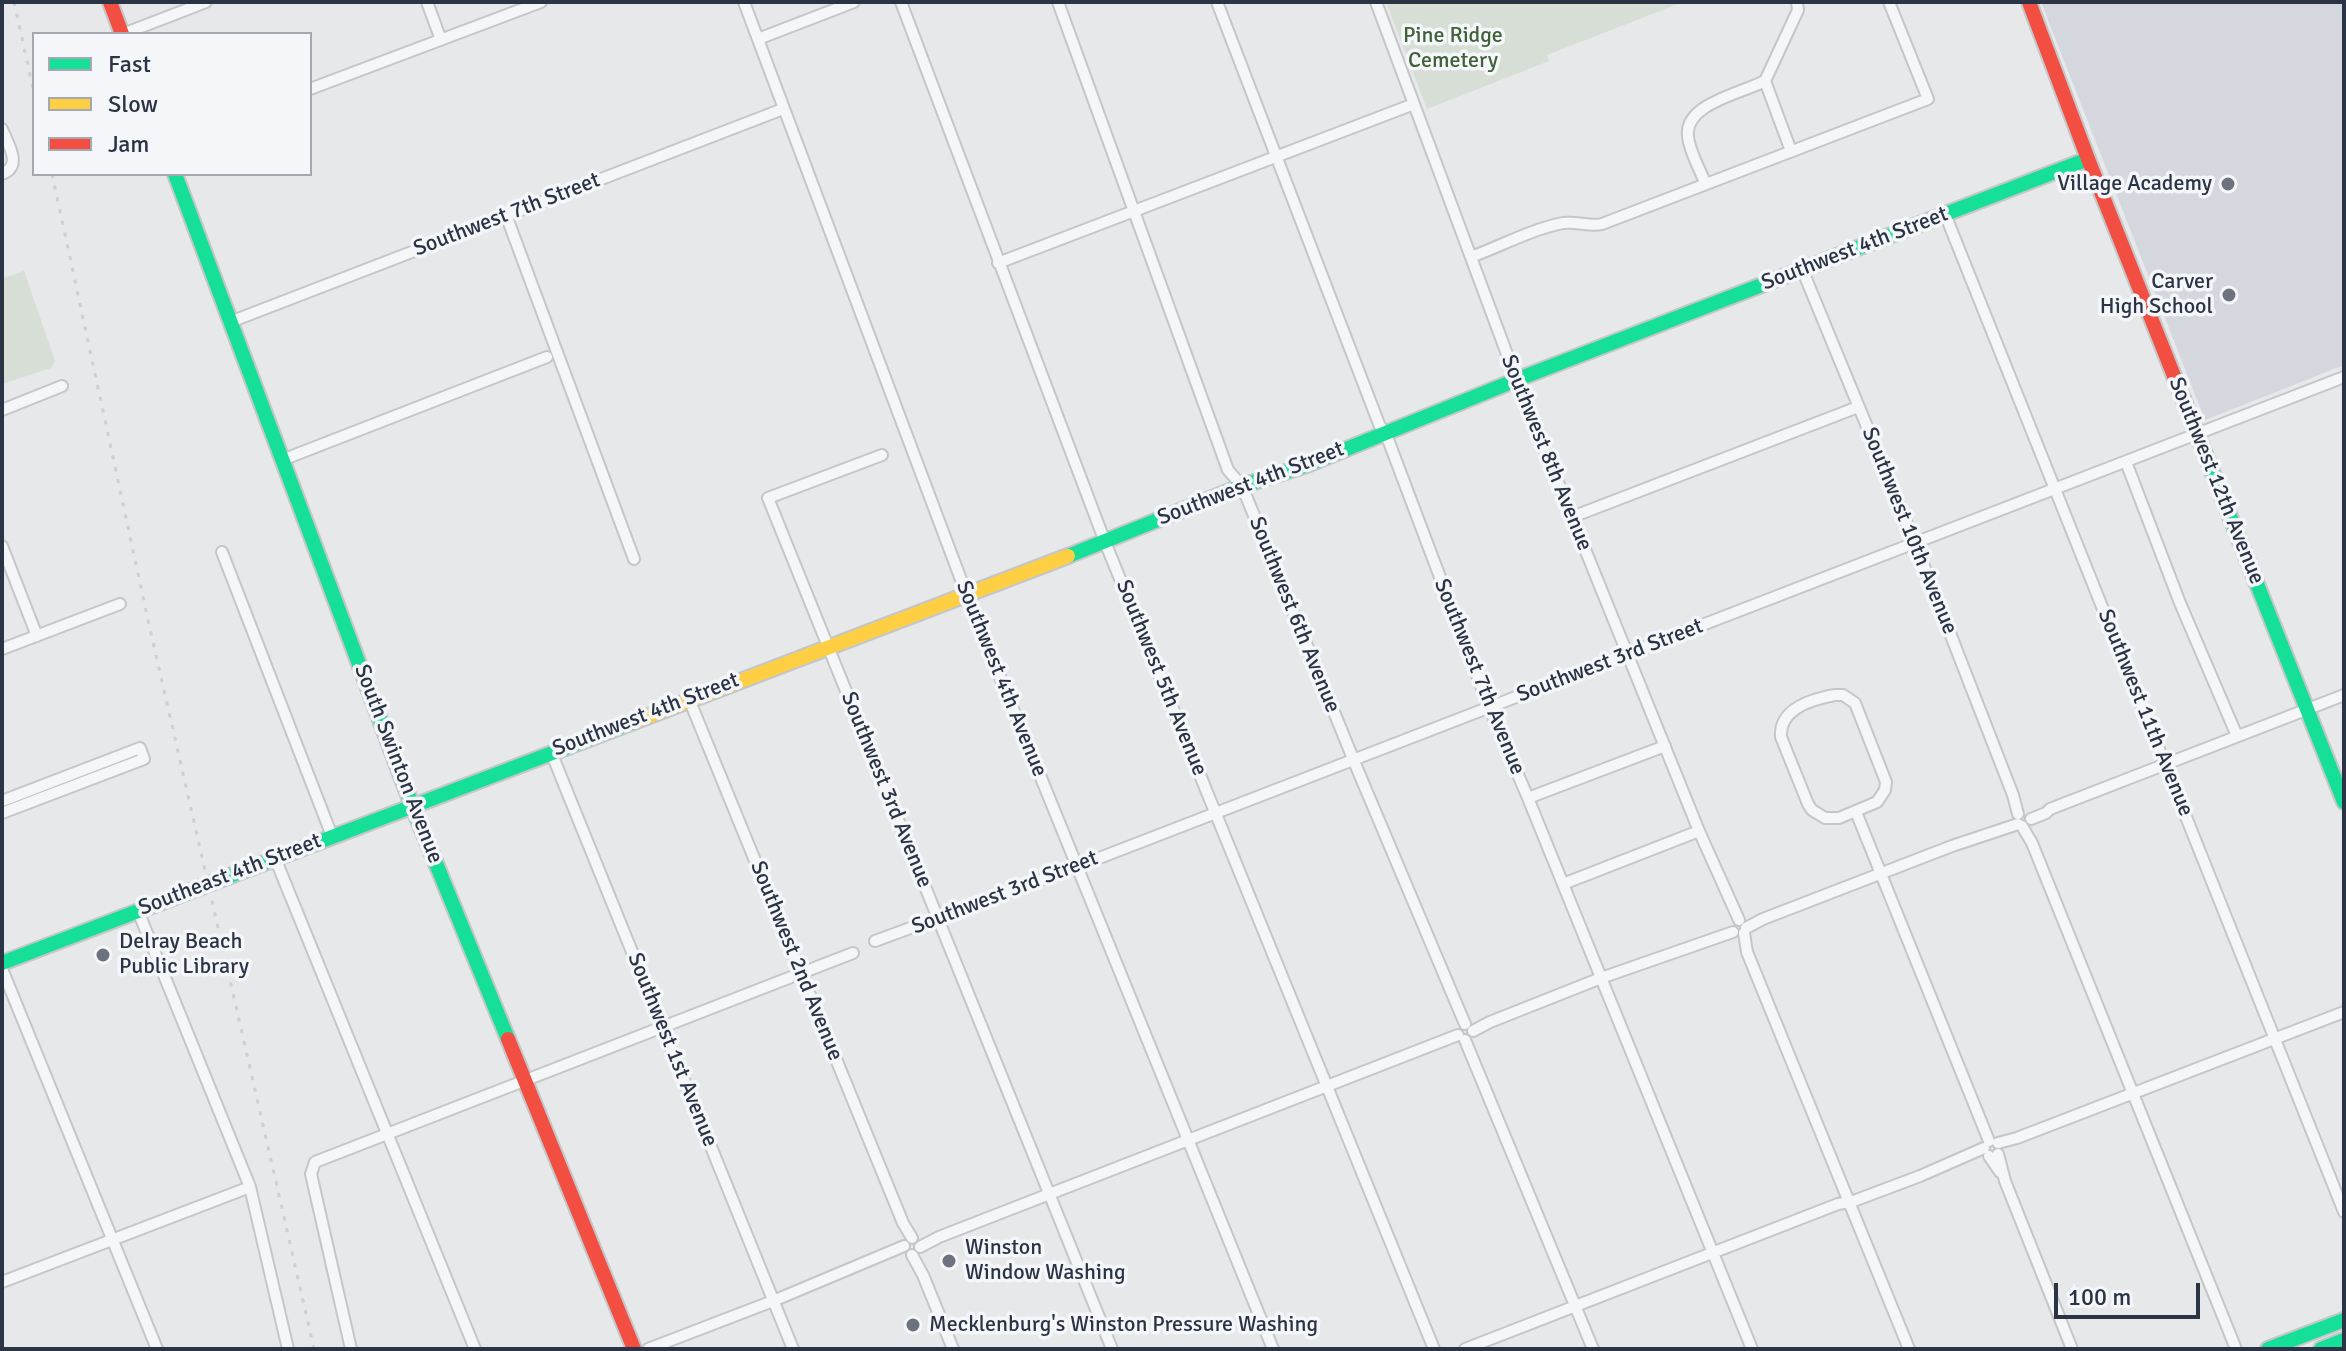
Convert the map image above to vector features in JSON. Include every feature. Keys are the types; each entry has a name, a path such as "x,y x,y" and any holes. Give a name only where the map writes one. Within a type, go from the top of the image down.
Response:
{"street":[{"path":"110,2 121,32"},
{"path":"127,32 206,2"},
{"path":"427,2 441,40"},
{"path":"312,88 541,2"},
{"name":"Southwest 4th Avenue","path":"744,2 966,593 1273,1349"},
{"path":"758,39 854,2"},
{"name":"Southwest 5th Avenue","path":"901,2 1105,542 1434,1349"},
{"name":"Southwest 6th Avenue","path":"1058,2 1228,470 1242,486 1474,1049 1474,1056 1593,1349"},
{"name":"Southwest 7th Avenue","path":"1217,2 1489,707 1752,1349"},
{"name":"Southwest 8th Avenue","path":"1376,2 1517,381 1729,899 1729,916 1739,927 1909,1349"},
{"path":"1705,183 1688,139 1692,118 1702,108 1765,81 1798,10 1797,2"},
{"path":"1471,257 1550,226 1573,222 1602,224 1928,99 1889,2"},
{"name":"Southwest 12th Avenue","path":"2029,2 2088,159 2344,802"},
{"path":"1765,81 1791,151"},
{"path":"998,263 1414,104"},
{"name":"Southwest 7th Street","path":"230,322 783,109"},
{"path":"2,129 13,158 10,171 2,174"},
{"name":"Southwest 4th Street","path":"412,805 1105,542 1242,486 1307,465 1526,376 2088,159"},
{"name":"South Swinton Avenue","path":"176,176 412,805 634,1349"},
{"name":"Southwest 11th Avenue","path":"1945,214 2344,1212"},
{"path":"506,215 634,559"},
{"name":"Southwest 10th Avenue","path":"1802,269 1915,543 2236,1349"},
{"path":"282,460 547,357"},
{"name":"Southwest 3rd Street","path":"875,941 1076,867 2197,434 2343,382"},
{"path":"2,410 62,386"},
{"path":"1572,517 1858,407"},
{"name":"Southwest 3rd Avenue","path":"882,455 768,498 1112,1349"},
{"path":"2126,462 2180,603 2237,736"},
{"path":"2,546 37,636"},
{"path":"222,552 332,836"},
{"path":"2,649 120,604"},
{"path":"1835,695 1843,695 1855,703 1886,782 1877,802 1856,812 1832,819 1812,810 1781,737 1782,722 1796,708 1835,695"},
{"path":"648,1349 881,1256 891,1258 912,1247 1601,978 1707,941 1711,934 1763,919 2344,695"},
{"name":"Southwest 2nd Avenue","path":"689,699 953,1349"},
{"path":"1528,798 1665,746"},
{"path":"2,801 140,748 144,759 2,813"},
{"name":"Southwest 1st Avenue","path":"551,752 793,1349"},
{"name":"Southeast 4th Street","path":"2,966 412,805"},
{"path":"1856,812 2072,1349"},
{"path":"1563,884 1699,831"},
{"path":"275,858 475,1349"},
{"path":"138,911 250,1187 288,1349"},
{"path":"351,1349 311,1174 315,1162 853,953"},
{"path":"2,966 157,1349"},
{"path":"1465,1349 1838,1204 1851,1202 1954,1161 1970,1160 2017,1138 2344,1012"},
{"path":"2,1282 250,1187"},
{"path":"2268,1349 2344,1320"},
{"path":"2321,1349 2344,1340"}],"shaded area":[{"name":"Village Academy","path":"2041,2 2344,2 2344,365 2205,420"}],"green space":[{"name":"Pine Ridge Cemetery","path":"1386,2 1683,2 1547,55 1549,61 1427,109"},
{"path":"24,271 55,361 51,368 2,384 2,279"}],"railway":[{"path":"14,2 32,84"},
{"path":"52,176 148,620 314,1349"}],"traffic: fast":[{"path":"1068,556 2088,159"},
{"path":"176,176 412,805 508,1039"},
{"path":"2174,376 2344,802"},
{"path":"2,963 636,721"},
{"path":"2268,1349 2344,1320"},
{"path":"2321,1349 2344,1340"}],"traffic: slow":[{"path":"636,721 1068,556"}],"traffic: jam":[{"path":"110,2 121,32"},
{"path":"2029,2 2174,376"},
{"path":"508,1039 634,1349"}],"place":[{"name":"Village Academy","path":"2228,184"},
{"name":"Carver High School","path":"2229,295"},
{"name":"Delray Beach Public Library","path":"103,955"},
{"name":"Winston Window Washing","path":"949,1261"},
{"name":"Mecklenburg's Winston Pressure Washing","path":"913,1325"}]}
